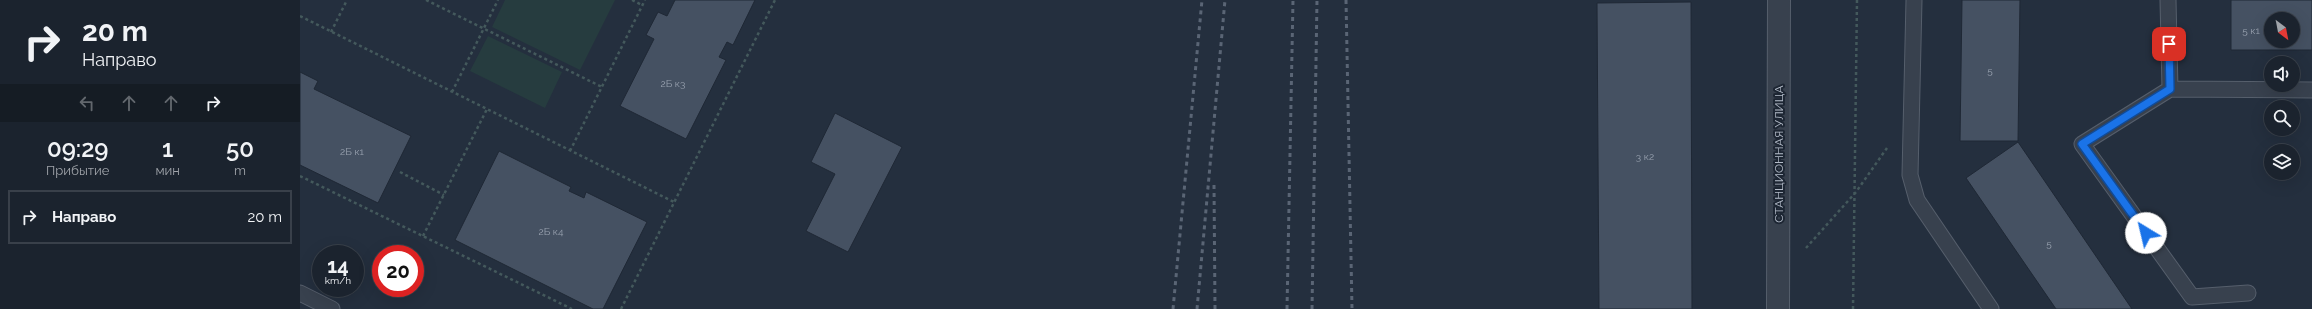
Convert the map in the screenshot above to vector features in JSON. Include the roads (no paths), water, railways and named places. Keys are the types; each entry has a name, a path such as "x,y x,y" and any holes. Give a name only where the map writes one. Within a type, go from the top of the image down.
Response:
{"street":[{"name":"СТАНЦИОННАЯ УЛИЦА","path":"1778,309 1779,0"}],"lane":[{"path":"1914,0 1910,114 1910,175 1917,200 1990,309"},
{"path":"2168,0 2170,89"},
{"path":"2248,293 2192,297 2082,144 2170,89 2312,90"},
{"path":"300,292 332,309"}],"railway":[{"path":"1173,309 1202,0"},
{"path":"1197,309 1225,0"},
{"path":"1287,309 1293,0"},
{"path":"1312,309 1317,0"},
{"path":"1346,0 1352,309"},
{"path":"1214,185 1215,309"}]}
